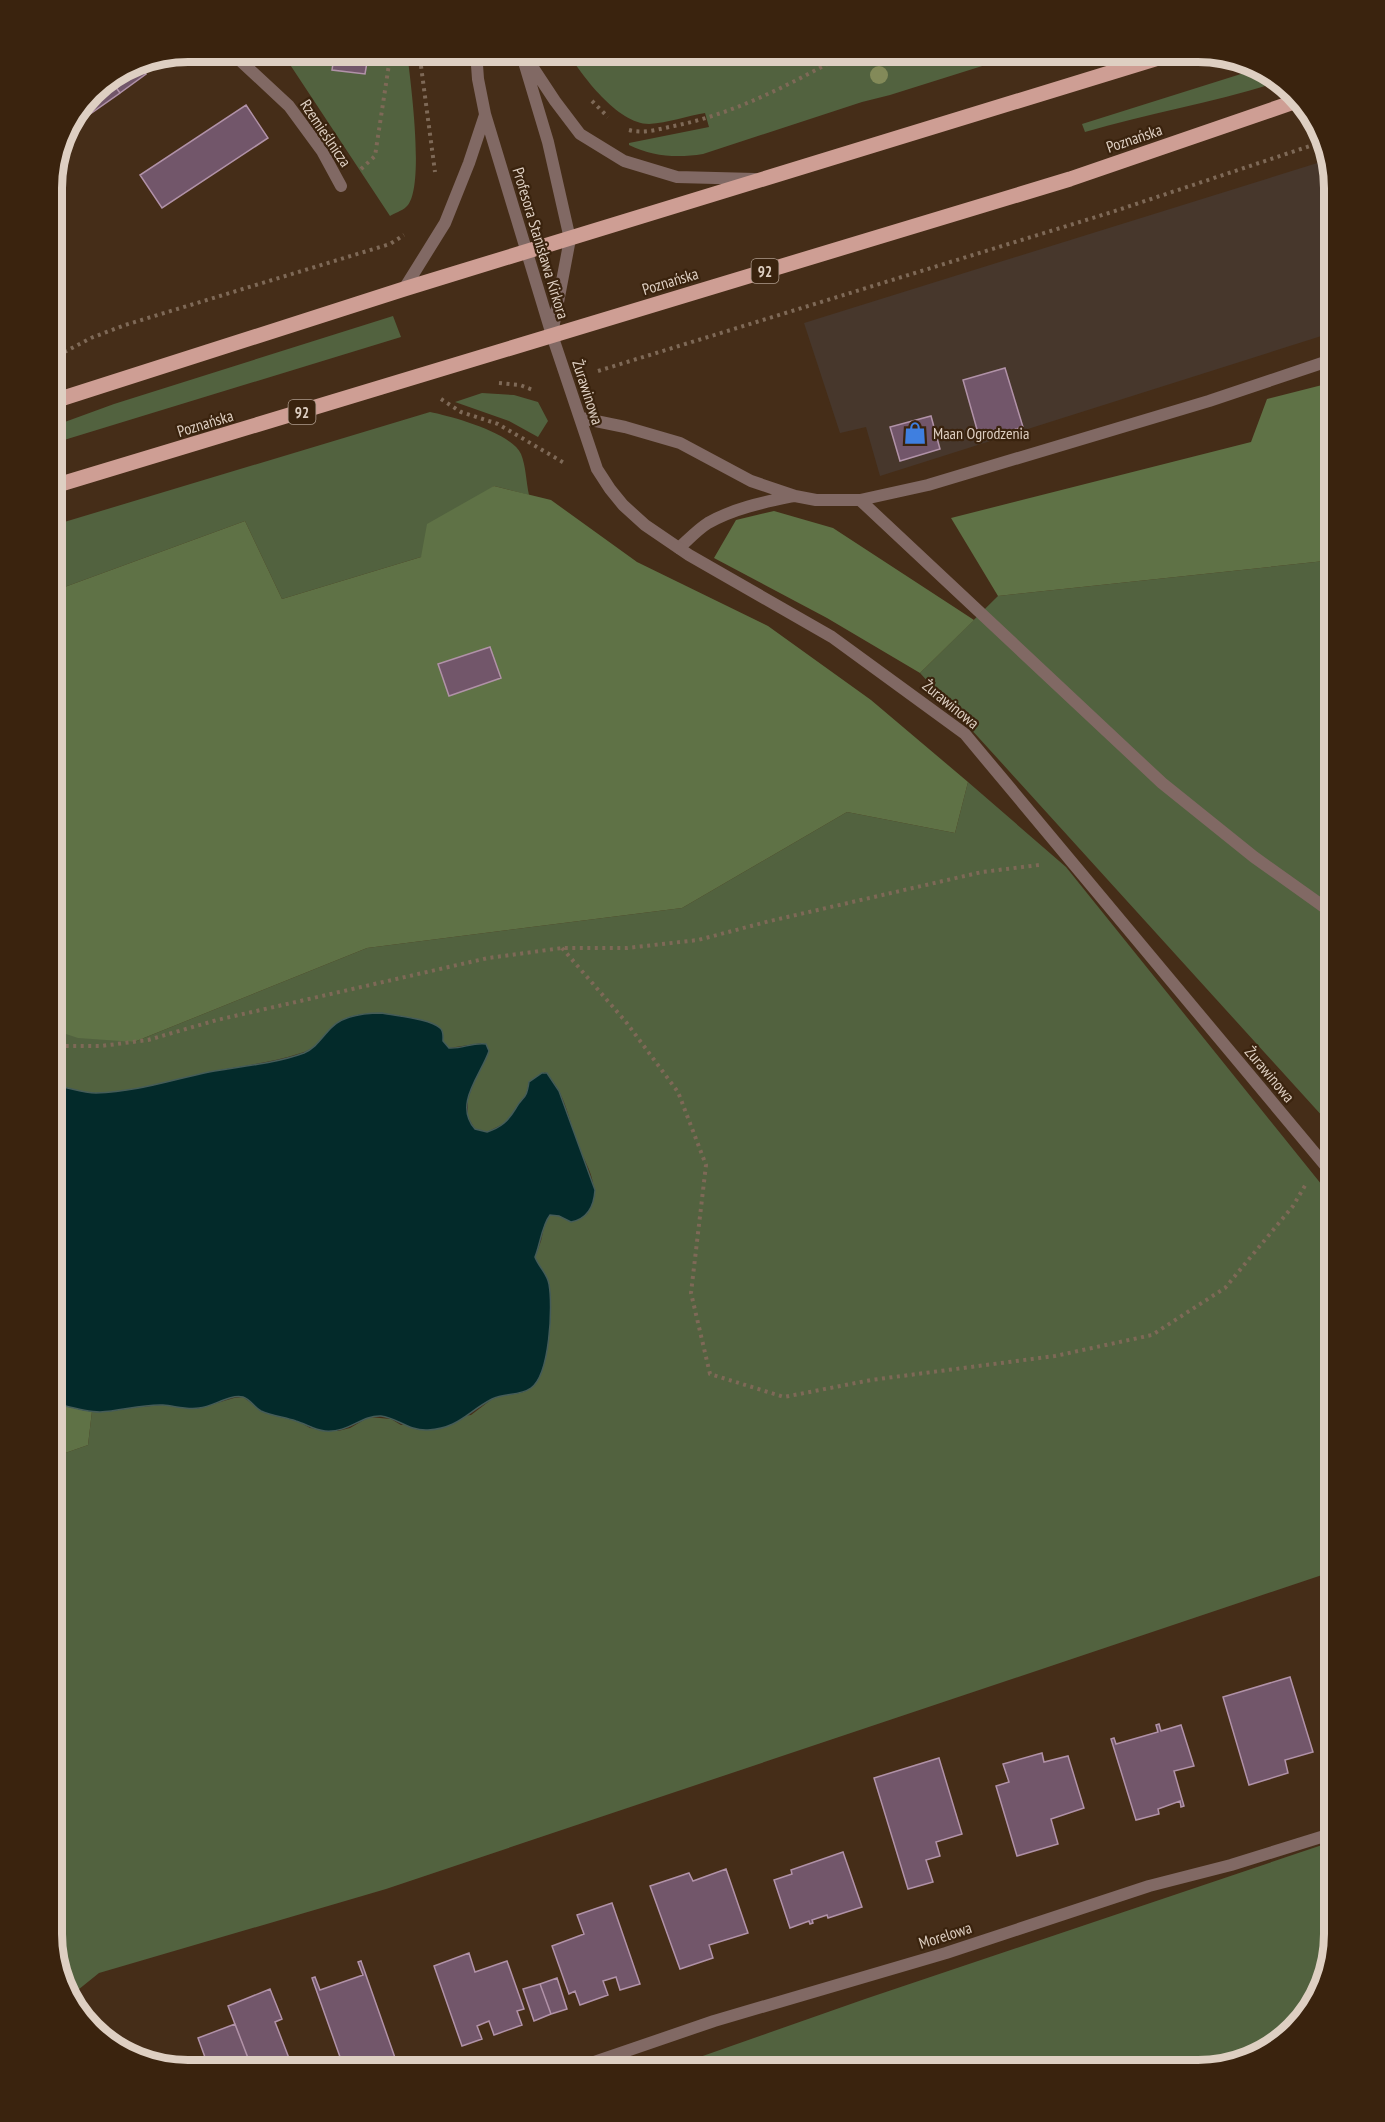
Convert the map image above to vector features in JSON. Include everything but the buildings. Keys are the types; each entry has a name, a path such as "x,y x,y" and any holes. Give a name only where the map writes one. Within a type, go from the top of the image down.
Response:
{"main road":[{"path":"62,398 404,289 1146,62"},
{"name":"Poznańska","path":"62,484 1070,179 1291,103"}],"street":[{"name":"Rzemieślnicza","path":"242,62 289,106 322,151 341,186"},
{"name":"Profesora Stanisława Kirkora","path":"477,62 485,114 552,335"},
{"name":"Profesora Stanisława Kirkora","path":"525,62 548,142 570,239 552,335"},
{"path":"529,62 580,134 624,162 677,177 765,180"},
{"path":"404,289 445,223 469,163 485,114"},
{"name":"Żurawinowa","path":"552,335 593,460 610,489 623,505 645,525 679,548 832,637 965,734 1324,1164"},
{"path":"581,418 625,427 680,443 751,481 795,496 816,500 860,500 950,479 1324,362"},
{"path":"679,548 707,524 722,516 762,503 795,496"},
{"path":"860,500 1162,783 1254,857 1324,907"},
{"name":"Morelowa","path":"600,2060 714,2021 946,1953 1149,1886 1231,1865 1324,1836"}],"path":[{"path":"341,186 375,156 389,62"},
{"path":"420,62 435,172"},
{"path":"625,129 637,132 650,131 705,120 770,94 830,62"},
{"path":"606,116 613,121"},
{"path":"598,371 1112,212 1316,144"},
{"path":"62,352 125,325 390,244"},
{"path":"437,397 460,412 498,424 569,465"},
{"path":"62,1045 101,1046 148,1040 217,1020 488,958 562,948 627,948 698,940 981,872 1070,861"},
{"path":"562,948 626,1022 678,1092 706,1165 691,1293 711,1374 784,1397 871,1380 1055,1356 1152,1335 1225,1288 1293,1206 1321,1160"}],"shaded area":[{"path":"1320,162 1324,188 1324,335 880,476 866,427 840,433 804,323"}],"green space":[{"path":"288,62 408,62 415,133 415,179 412,197 406,207 390,216"},
{"path":"574,62 995,62 862,102 703,154 684,156 647,152 629,143 709,127 705,113 649,124 637,122 613,107 581,73"},
{"path":"1248,72 1269,85 1085,132 1082,124"},
{"path":"393,316 401,337 62,441 62,423 114,404"},
{"path":"1324,385 1324,561 998,596 951,518 1251,442 1267,399"},
{"path":"482,393 514,395 538,402 548,421 538,437 509,421 455,402"},
{"path":"430,412 480,427 506,439 515,446 523,459 529,495 494,486 421,557 282,599 245,521 62,588 62,523"},
{"path":"494,486 551,500 637,562 768,626 871,700 968,782 955,833 847,812 682,908 367,948 134,1042 78,1038 62,1033 62,588 245,521 282,599 421,557 427,524"},
{"path":"774,511 833,528 974,620 920,673 827,618 714,558 736,520"},
{"path":"1324,561 1324,1118 920,673 998,596"},
{"path":"968,782 1066,867 1324,1188 1324,1574 386,1889 99,1973 75,1992 66,1967 62,1934 62,1454 88,1445 92,1411 163,1405 196,1409 243,1397 265,1413 298,1421 310,1428 338,1431 350,1428 369,1417 391,1419 401,1425 471,1415 492,1399 523,1392 541,1374 547,1348 535,1257 545,1223 549,1215 565,1219 587,1214 594,1191 591,1174 579,1148 562,1098 545,1072 529,1082 527,1096 515,1109 509,1121 487,1132 475,1129 468,1117 468,1099 478,1071 484,1062 482,1043 449,1048 443,1041 443,1033 411,1018 387,1014 352,1017 337,1024 309,1050 290,1056 139,1089 96,1093 62,1087 62,1031 134,1042 367,948 682,908 847,812 955,833"},
{"path":"62,1404 92,1411 88,1445 62,1454"},
{"path":"1324,1844 1324,1934 1314,1983 1307,1997 1287,2024 1260,2044 1246,2051 1214,2059 1197,2060 691,2060"}],"water":[{"path":"382,1013 435,1025 442,1031 443,1041 449,1048 486,1044 489,1051 468,1100 469,1119 475,1129 487,1132 504,1123 526,1095 529,1082 542,1073 547,1073 559,1091 595,1190 589,1211 585,1215 571,1222 559,1216 550,1215 543,1230 535,1257 549,1284 551,1308 546,1355 537,1381 527,1391 492,1399 455,1423 428,1430 415,1429 393,1419 374,1416 341,1429 321,1430 265,1413 243,1397 190,1409 155,1405 100,1412 62,1405 62,1087 90,1093 111,1092 281,1060 308,1051 336,1024 362,1014"}],"place":[{"name":"Maan Ogrodzenia","path":"915,433"}]}
